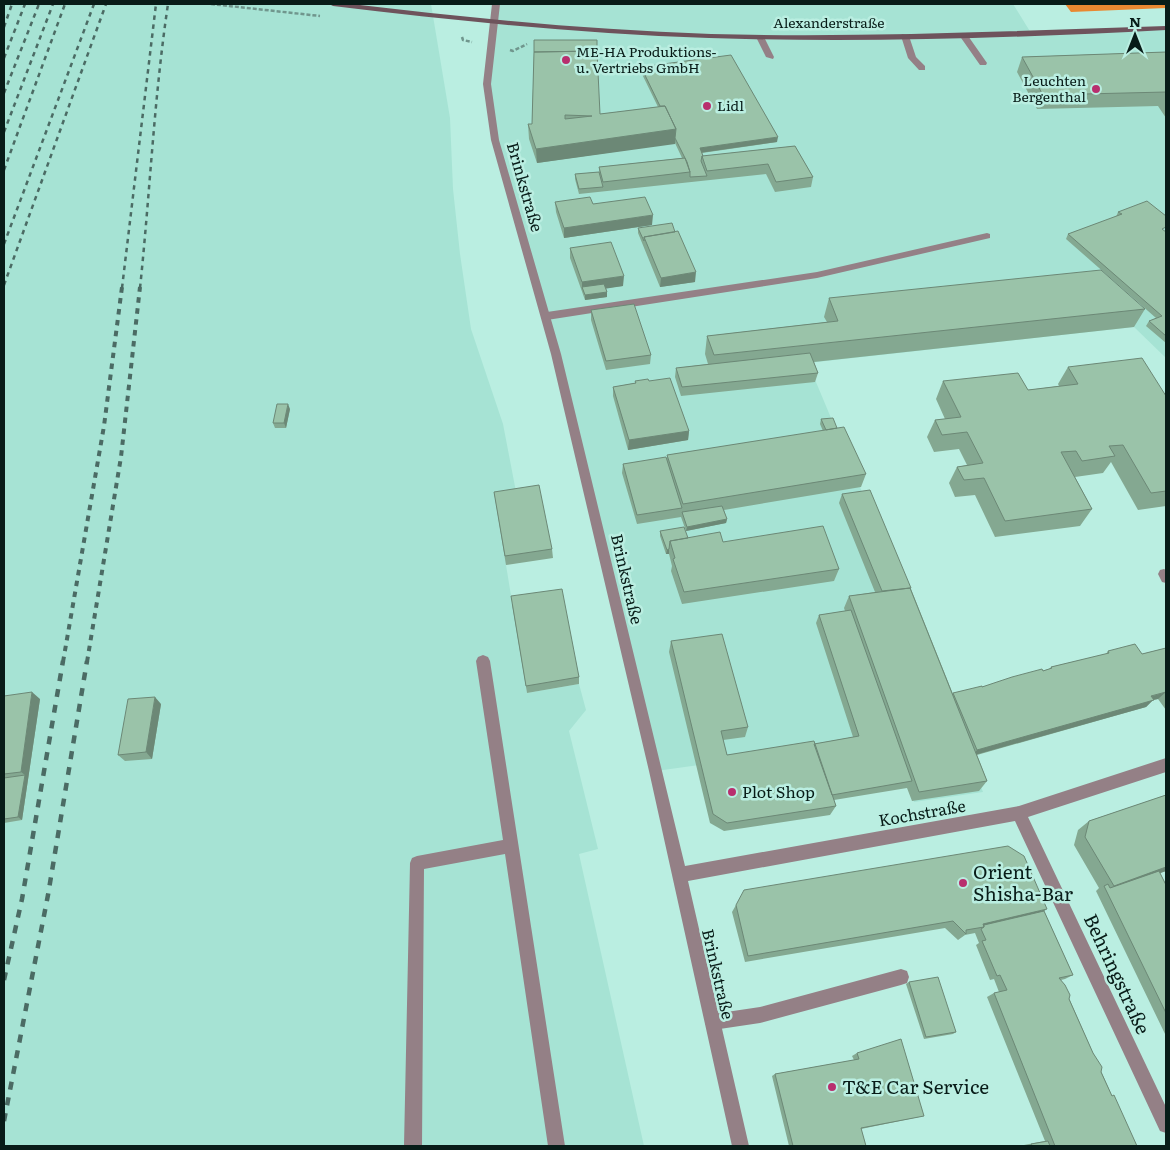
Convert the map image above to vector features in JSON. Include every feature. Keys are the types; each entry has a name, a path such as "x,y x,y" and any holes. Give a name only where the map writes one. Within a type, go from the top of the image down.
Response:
{"main road":[{"name":"Alexanderstraße","path":"333,4 546,27 682,35 760,37 905,36 1166,28"}],"street":[{"name":"Brinkstraße","path":"496,4 487,84 495,140 547,316 679,875 740,1146"},
{"path":"963,35 982,63"},
{"path":"905,36 912,58 922,68"},
{"path":"760,37 770,57"},
{"path":"547,316 817,275 987,236"},
{"path":"483,661 557,1146"},
{"name":"Kochstraße","path":"679,875 1019,813 1166,765"},
{"name":"Behringstraße","path":"1019,813 1166,1125"},
{"path":"413,1146 417,863 512,846"},
{"path":"713,1022 760,1015 901,977"}],"shaded area":[{"path":"5,4 431,4 450,118 453,189 471,329 503,424 517,497 506,565 527,693 579,684 586,710 569,731 598,849 579,854 644,1146 4,1146"},
{"path":"497,4 1013,4 1031,33 1166,28 1166,358 1134,327 808,363 924,640 983,792 914,802 893,738 656,771 556,354 490,114 491,46 493,21"},
{"path":"1065,4 1166,4 1166,8 1071,12"}],"building":[{"path":"534,40 597,40 597,51 534,52"},
{"path":"597,51 600,114 665,106 676,129 536,149 528,124 532,124 534,52","holes":["565,115 592,116 565,119"]},
{"path":"1166,52 1166,92 1043,95 1022,57"},
{"name":"Lidl","path":"731,55 778,137 700,148 703,156 701,161 707,176 690,177 687,162 675,138 676,129 665,106 660,106 641,67"},
{"path":"795,146 813,177 776,182 768,164 707,171 702,156"},
{"path":"685,158 690,172 603,182 599,167"},
{"path":"599,172 603,187 579,189 575,174"},
{"path":"590,197 593,204 645,197 653,215 564,228 555,202"},
{"path":"1147,201 1166,216 1166,227 1162,229 1166,232 1166,336 1149,321 1162,316 1068,234 1122,214 1118,212"},
{"path":"672,223 675,232 644,237 644,241 638,228"},
{"path":"678,231 696,272 661,278 644,237"},
{"path":"611,242 624,276 582,282 570,248"},
{"path":"1101,270 1145,309 714,355 707,336 838,321 829,298"},
{"path":"604,284 607,292 585,295 582,287"},
{"path":"634,304 651,355 606,361 591,310"},
{"path":"810,353 818,373 682,387 676,368"},
{"path":"1142,358 1166,396 1166,491 1151,493 1123,445 1109,446 1115,456 1082,461 1076,451 1061,452 1092,509 1005,521 984,478 964,480 957,467 983,463 967,432 942,435 935,420 961,417 943,381 1018,373 1028,390 1078,384 1068,367"},
{"path":"670,378 689,431 629,440 613,387 636,383 635,381"},
{"path":"277,404 288,404 284,423 273,423"},
{"path":"833,418 837,428 826,430 821,419"},
{"path":"844,427 866,474 683,504 667,455"},
{"path":"666,457 682,508 637,515 623,464"},
{"path":"539,485 552,549 505,556 494,492"},
{"path":"870,490 911,588 882,591 842,494"},
{"path":"722,506 727,519 687,527 682,512"},
{"path":"823,526 839,569 684,592 673,559 675,558 670,541 720,532 723,542"},
{"path":"684,527 688,538 670,541 669,549 667,550 660,531"},
{"path":"910,588 987,781 919,792 849,596"},
{"path":"562,589 579,677 526,686 511,596"},
{"path":"851,610 912,781 832,795 814,744 859,736 819,615"},
{"path":"722,634 748,727 721,731 727,755 814,741 836,806 727,823 713,814 671,641"},
{"path":"1135,644 1142,654 1166,648 1166,692 1151,696 1154,700 977,750 953,693 982,687 1042,669 1043,671 1051,667 1109,653 1108,651"},
{"path":"32,692 21,772 4,774 4,696"},
{"path":"155,697 146,752 118,755 128,699"},
{"path":"25,775 18,817 4,819 4,778"},
{"path":"1166,795 1166,867 1114,886 1085,837 1089,821"},
{"path":"1008,846 1024,856 1047,909 983,924 984,927 966,930 966,934 953,921 748,956 736,905 744,890"},
{"path":"1159,871 1166,885 1166,1013 1104,886 1108,884 1110,888"},
{"path":"1044,911 1073,975 1059,978 1070,995 1069,999 1093,1053 1102,1067 1101,1072 1112,1096 1114,1095 1137,1146 1055,1146 994,993 1007,990 1000,975 997,976 982,941 986,940 981,929 984,925"},
{"path":"938,977 956,1032 926,1037 909,982"},
{"path":"901,1039 924,1116 861,1128 866,1146 793,1146 775,1074 859,1059 857,1053"},
{"path":"1048,1141 1050,1146 1032,1146 1031,1144"}],"railway":[{"path":"4,27 12,4"},
{"path":"4,58 25,4"},
{"path":"4,93 39,4"},
{"path":"4,132 53,4"},
{"path":"4,170 65,4"},
{"path":"4,244 94,4"},
{"path":"4,285 106,4"},
{"path":"122,288 156,4"},
{"path":"140,288 156,110 168,4"},
{"path":"63,662 104,426 122,287"},
{"path":"87,662 121,457 140,287"},
{"path":"4,980 22,899 63,661"},
{"path":"4,1121 48,895 87,661"}],"place":[{"name":"ME-HA Produktions- u. Vertriebs GmbH","path":"566,60"},
{"name":"Leuchten Bergenthal","path":"1096,89"},
{"name":"Lidl","path":"707,106"},
{"name":"Plot Shop","path":"732,792"},
{"name":"Orient Shisha-Bar","path":"963,883"},
{"name":"T&E Car Service","path":"832,1087"}]}
